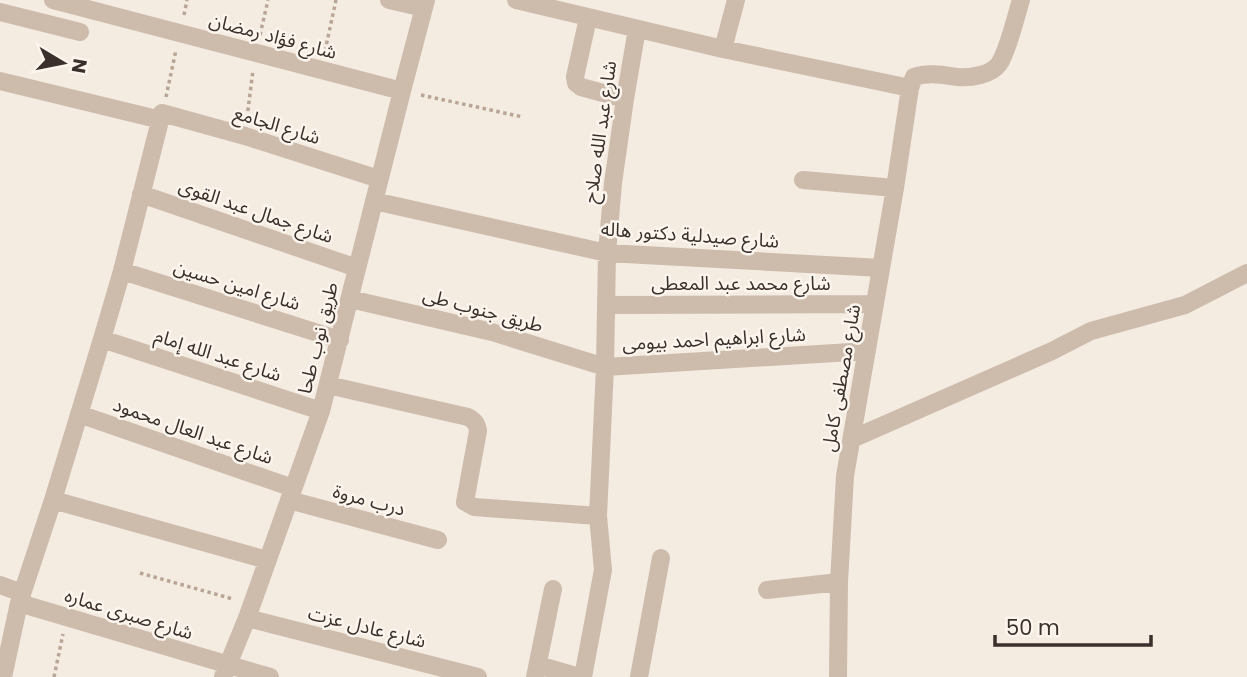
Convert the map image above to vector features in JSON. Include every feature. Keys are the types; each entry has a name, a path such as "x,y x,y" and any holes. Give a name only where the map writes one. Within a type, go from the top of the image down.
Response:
{"street":[{"name":"شارع فؤاد رمضان","path":"53,0 402,91"},
{"path":"388,0 425,4"},
{"path":"516,0 723,49 910,88 914,78 924,74 964,77 986,74 999,65 1021,0"},
{"path":"723,49 736,0"},
{"name":"طريق نوب طحا","path":"226,671 321,411 425,4"},
{"path":"0,12 80,32"},
{"path":"588,18 576,83 581,87 625,99"},
{"name":"شارع عبد الله صلاح","path":"581,677 603,570 598,516 607,253 613,183 636,29"},
{"name":"شارع الجامع","path":"0,80 245,136 379,179"},
{"name":"شارع مصطفى كامل","path":"838,677 839,582 845,476 910,88"},
{"path":"3,677 21,598 122,271 162,116"},
{"path":"803,180 895,188"},
{"name":"شارع جمال عبد القوى","path":"141,194 357,268"},
{"name":"شارع صيدلية دكتور هاله","path":"374,201 607,253 881,268"},
{"name":"شارع امين حسين","path":"122,271 340,340"},
{"path":"852,439 1052,351 1091,331 1185,305 1247,273"},
{"name":"طريق جنوب طى","path":"350,299 492,332 605,367"},
{"name":"شارع محمد عبد المعطى","path":"606,304 875,304"},
{"name":"شارع عبد الله إمام","path":"102,339 321,411"},
{"name":"شارع ابراهيم احمد بيومى","path":"605,367 867,351"},
{"path":"328,385 468,417 477,424 465,502 468,505 598,516"},
{"name":"شارع عبد العال محمود","path":"79,414 291,494"},
{"name":"درب مروة","path":"291,494 438,540"},
{"path":"53,500 267,560"},
{"path":"639,677 661,558"},
{"path":"767,590 839,582"},
{"name":"شارع صبرى عماره","path":"0,585 21,598 66,617 226,671 270,677"},
{"path":"553,589 536,671 581,677"},
{"name":"شارع عادل عزت","path":"249,611 478,677"}],"path":[{"path":"162,116 187,0"},
{"path":"245,136 256,53 268,0"},
{"path":"320,70 336,0"},
{"path":"402,91 523,117"},
{"path":"140,573 249,611"},
{"path":"54,677 66,617"}]}
